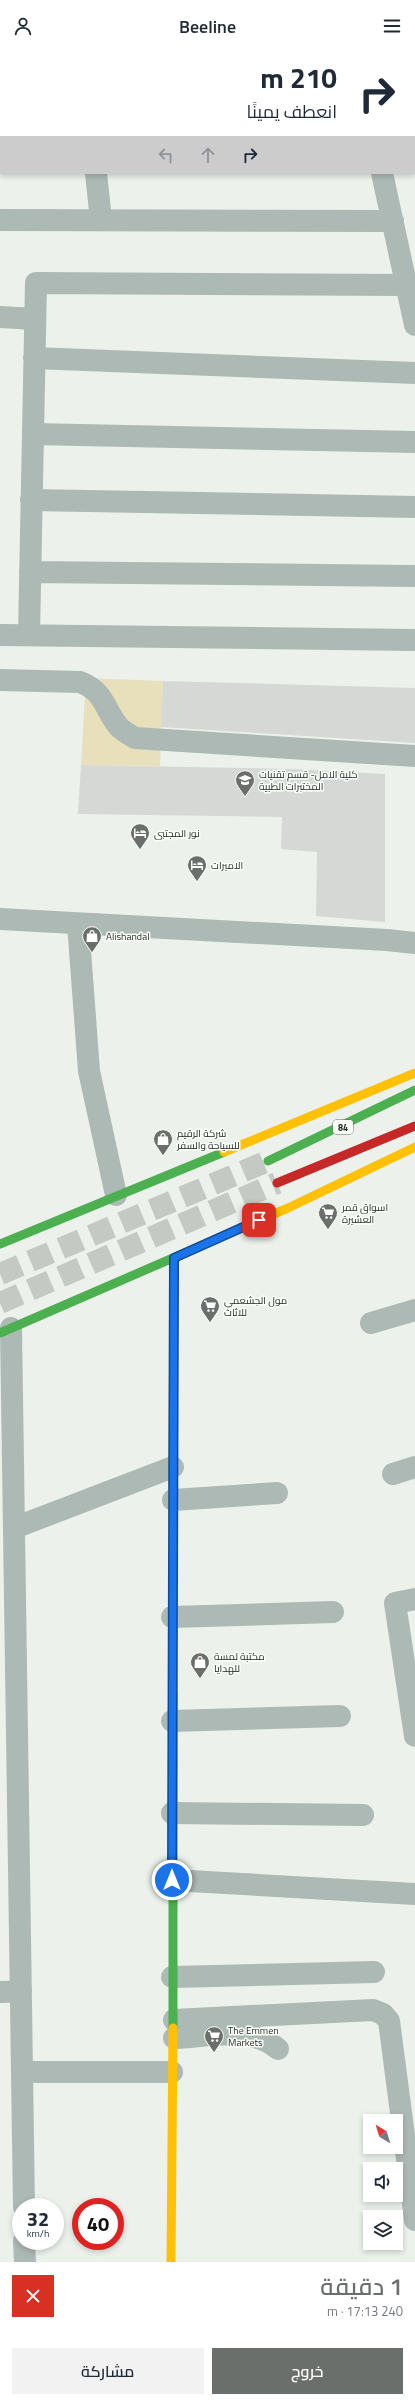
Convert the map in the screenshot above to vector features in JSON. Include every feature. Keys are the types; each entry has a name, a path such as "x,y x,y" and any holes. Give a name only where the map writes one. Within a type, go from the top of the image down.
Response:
{"main road":[{"path":"0,1244 415,1073"},
{"name":"84","path":"268,1161 342,1128 415,1090"},
{"path":"277,1183 415,1126"},
{"path":"6,1330 174,1258 356,1177 415,1147"},
{"path":"171,2262 172,2072 174,2029 172,1977 172,1617 174,1258"}],"street":[{"path":"96,174 101,220"},
{"path":"382,174 393,221 407,248 406,285 414,319"},
{"path":"0,220 393,221"},
{"path":"29,635 36,283 406,285"},
{"path":"0,318 35,319"},
{"path":"34,358 415,373"},
{"path":"33,434 415,442"},
{"path":"31,500 415,507"},
{"path":"30,572 415,576"},
{"path":"0,635 415,640"},
{"path":"0,680 80,682 90,686 108,706 119,728 135,738 415,756"},
{"path":"0,919 388,940 415,943"},
{"path":"78,924 89,1071 116,1196"},
{"path":"371,1323 415,1310"},
{"path":"6,1330 14,1528 10,1992 22,2072 24,2198"},
{"path":"14,1528 173,1467"},
{"path":"393,1474 415,1467"},
{"path":"173,1500 277,1493"},
{"path":"415,1598 395,1603 415,1736"},
{"path":"172,1617 333,1612"},
{"path":"172,1720 340,1716"},
{"path":"172,1813 363,1815"},
{"path":"172,1880 415,1894"},
{"path":"172,1977 374,1972"},
{"path":"174,2029 373,2010 383,2014 389,2021 415,2220"},
{"path":"174,2029 246,2034 270,2042 278,2049"},
{"path":"22,2072 172,2072"},
{"path":"24,2250 25,2262"}],"shaded area":[{"path":"86,678 163,681 160,766 81,765"}],"building":[{"path":"163,681 415,688 415,743 161,727"},
{"path":"81,765 293,769 385,774 385,922 316,916 317,852 281,849 282,817 78,814"}],"tunnel":[{"path":"0,1274 268,1161"},
{"path":"0,1303 277,1183"}],"traffic: fast":[{"path":"268,1161 415,1090"},
{"path":"0,1244 224,1152"},
{"path":"0,1333 189,1251"},
{"path":"173,1484 174,1258"},
{"path":"173,1692 173,2028"}],"traffic: slow":[{"path":"224,1152 415,1073"},
{"path":"189,1251 288,1208 415,1147"},
{"path":"173,1484 173,1692"},
{"path":"171,2262 173,2028"}],"traffic: jam":[{"path":"277,1183 415,1126"}],"place":[{"name":"كلية الامل- قسم تقنيات المختبرات الطبية","path":"245,797"},
{"name":"نور المجتبى","path":"140,850"},
{"name":"الاميرات","path":"197,882"},
{"name":"Alishandal","path":"92,953"},
{"name":"شركة الرقيم للسياحة والسفر","path":"163,1156"},
{"name":"اسواق قمر العشيرة","path":"328,1230"},
{"name":"مول الجشعمي للاثاث","path":"210,1323"},
{"name":"مكتبة لمسة للهدايا","path":"200,1679"},
{"name":"The Emmen Markets","path":"214,2053"}],"route":[{"path":"172,1880 174,1258 259,1220"}]}
